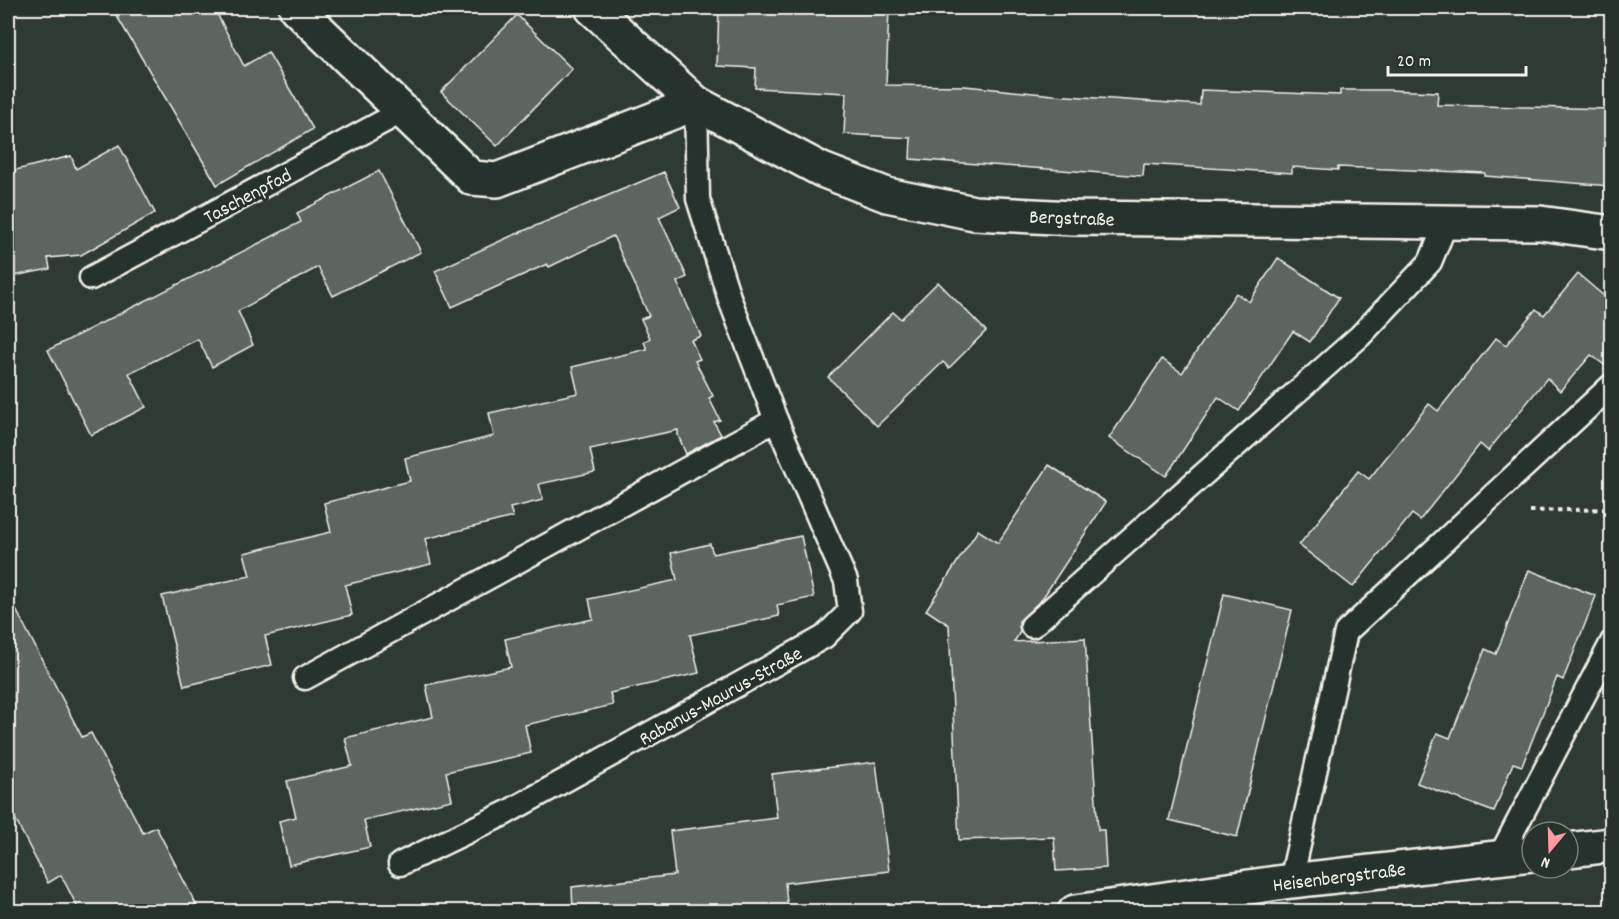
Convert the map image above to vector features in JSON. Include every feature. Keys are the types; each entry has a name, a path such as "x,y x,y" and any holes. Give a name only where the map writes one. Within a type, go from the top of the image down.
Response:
{"street":[{"path":"296,8 472,178 497,180 696,103"},
{"name":"Bergstraße","path":"592,8 696,103 822,170 887,195 974,213 1073,218 1540,223 1611,233"},
{"path":"1580,849 1611,845"},
{"name":"Heisenbergstraße","path":"1075,912 1291,881 1520,855"}],"lane":[{"name":"Rabanus-Maurus-Straße","path":"400,864 506,813 824,637 850,611 846,581 776,420 730,300 698,199 696,103"},
{"name":"Taschenpfad","path":"91,278 403,111"},
{"path":"1032,626 1360,336 1430,262 1447,221"},
{"path":"1291,881 1346,632 1611,385"},
{"path":"305,678 776,420"},
{"path":"1499,858 1611,642"}],"path":[{"path":"1475,513 1611,509"}],"building":[{"path":"112,8 214,8 244,66 268,52 313,129 217,185"},
{"path":"719,8 889,8 886,85 965,86 1053,95 1200,105 1201,90 1340,95 1340,90 1387,90 1438,92 1437,105 1611,109 1611,186 1485,176 1485,173 1338,167 1338,170 1292,167 1292,173 1144,164 1143,176 910,159 911,138 844,134 846,93 755,88 756,68 717,66"},
{"path":"517,15 572,69 497,146 441,92"},
{"path":"119,145 155,213 81,255 48,258 50,269 8,277 8,172 71,156 76,169"},
{"path":"379,171 421,252 333,296 318,267 238,311 253,345 212,367 198,339 129,373 146,407 91,435 48,350 301,222 297,213"},
{"path":"664,172 680,207 659,217 687,277 677,282 701,336 691,340 700,359 695,361 713,396 709,398 720,420 714,422 721,435 686,454 678,430 590,449 595,472 539,484 543,500 510,508 513,517 425,539 431,564 345,585 352,615 265,636 272,665 184,686 162,596 250,576 244,553 331,532 324,503 410,481 405,458 494,436 489,413 578,393 572,367 647,349 644,342 650,338 641,319 649,316 613,236 549,267 547,264 452,307 435,271 509,237"},
{"path":"1278,258 1339,298 1310,342 1293,331 1239,411 1218,397 1166,476 1109,438 1162,359 1182,373 1236,293 1249,302"},
{"path":"1578,274 1611,302 1611,370 1591,355 1560,391 1547,378 1488,451 1480,444 1420,520 1412,514 1353,587 1299,545 1358,471 1369,479 1429,404 1438,411 1496,338 1506,345 1536,309 1544,315"},
{"path":"938,282 986,331 949,368 943,362 877,426 828,377 893,312 901,319"},
{"path":"1049,465 1106,502 1042,599 1019,621 1020,632 1014,642 1085,638 1098,830 1104,830 1106,868 1056,871 1054,837 959,840 949,625 926,610 978,530 998,543"},
{"path":"801,536 814,597 777,605 779,616 690,635 699,673 610,693 613,705 525,725 531,753 446,772 452,800 364,820 370,847 289,865 279,821 296,817 287,781 352,766 345,738 433,717 426,685 511,667 505,639 593,619 589,599 677,580 671,553 710,544 713,554"},
{"path":"1529,570 1596,596 1563,680 1557,677 1522,766 1513,763 1494,812 1417,783 1437,733 1450,738 1485,649 1496,654"},
{"path":"8,594 82,737 91,733 143,833 156,827 200,912 80,912 61,875 48,883 8,805"},
{"path":"1224,594 1292,610 1237,837 1169,820"},
{"path":"876,762 889,871 785,883 788,912 573,912 572,887 675,875 670,831 777,818 772,774"}]}
